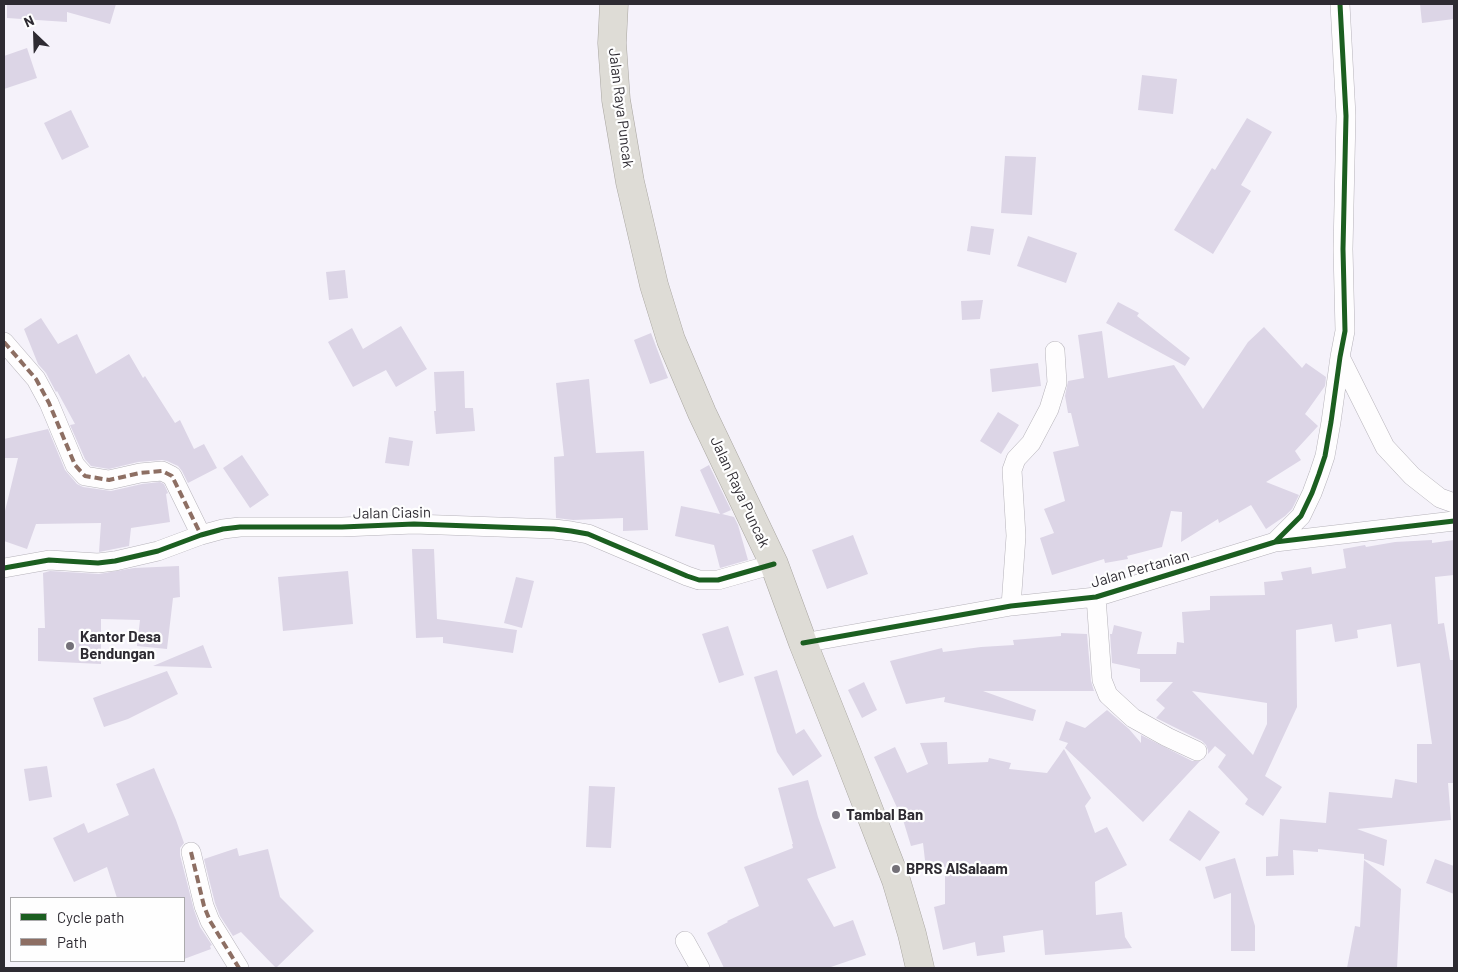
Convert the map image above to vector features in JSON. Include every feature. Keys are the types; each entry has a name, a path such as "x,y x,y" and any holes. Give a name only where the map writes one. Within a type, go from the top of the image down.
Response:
{"highway":[{"name":"Jalan Raya Puncak","path":"614,4 612,43 616,100 630,182 654,285 671,340 702,413 774,564 896,880 920,968"}],"street":[{"path":"1275,542 1301,516 1312,493 1330,431 1345,331 1343,249 1346,116 1340,4"},
{"path":"4,342 36,379 49,404 75,466 84,476 109,480 162,470 172,476 201,535"},
{"path":"1011,606 1016,536 1012,470 1016,459 1031,443 1049,409 1058,383 1055,350"},
{"path":"1340,357 1385,447 1412,476 1440,498 1454,503"},
{"name":"Jalan Pertanian","path":"803,643 1011,606 1096,597 1275,542 1454,521"},
{"name":"Jalan Ciasin","path":"4,568 49,560 98,563 116,561 158,551 223,529 252,526 342,527 414,524 554,529 588,534 699,580 718,580 774,564"},
{"path":"1096,597 1102,680 1108,695 1133,718 1167,737 1197,750"},
{"path":"191,852 204,906 210,921 239,968"},
{"path":"685,940 700,968"}],"building":[{"path":"7,4 116,4 110,24 67,12 67,22 7,18"},
{"path":"1420,4 1454,4 1454,19 1422,23"},
{"path":"27,48 37,78 4,89 4,56"},
{"path":"1142,75 1177,79 1173,114 1138,110"},
{"path":"71,110 89,147 62,160 44,123"},
{"path":"1247,118 1272,132 1241,185 1251,191 1213,254 1174,230 1212,168 1215,170"},
{"path":"1005,156 1036,157 1032,215 1001,213"},
{"path":"971,226 994,229 990,255 967,251"},
{"path":"1028,236 1077,253 1066,283 1017,266"},
{"path":"345,270 348,298 329,300 326,272"},
{"path":"983,300 980,319 962,320 961,301"},
{"path":"1118,302 1139,313 1137,316 1190,358 1185,366 1106,323"},
{"path":"41,318 58,344 77,334 96,374 129,354 143,378 145,376 175,423 180,420 194,449 204,444 217,468 188,483 178,466 162,460 138,462 109,469 91,466 85,459 70,425 75,424 46,373 38,364 24,329"},
{"path":"401,326 427,369 396,387 386,370 353,387 328,342 352,328 363,349"},
{"path":"1264,327 1302,368 1306,363 1326,377 1325,386 1305,414 1318,426 1295,451 1301,460 1266,482 1299,495 1292,509 1266,529 1251,505 1219,523 1218,519 1181,542 1182,512 1171,511 1162,547 1127,556 1128,559 1105,563 1104,559 1052,575 1040,538 1054,533 1044,509 1065,501 1053,452 1079,446 1071,413 1068,413 1065,396 1068,381 1084,378 1078,335 1102,331 1108,378 1174,365 1203,409 1248,342"},
{"path":"651,333 668,378 650,384 634,340"},
{"path":"1038,363 1041,386 992,392 990,369"},
{"path":"464,371 465,408 473,408 475,431 436,434 434,372"},
{"path":"589,379 596,453 644,451 648,530 623,531 623,518 573,520 556,518 554,457 564,456 556,383"},
{"path":"998,412 1019,425 1001,454 980,441"},
{"path":"48,429 65,470 77,484 83,487 111,491 142,484 160,482 164,484 168,493 166,494 170,522 131,528 129,546 99,552 101,523 36,524 27,549 4,541 4,515 18,458 4,458 4,439"},
{"path":"389,437 413,441 409,466 385,463"},
{"path":"242,455 269,495 250,508 223,468"},
{"path":"709,465 731,510 722,514 734,517 748,560 720,568 714,545 675,536 681,506 720,514 700,470"},
{"path":"853,535 868,574 827,589 812,550"},
{"path":"1432,540 1432,543 1454,540 1454,575 1435,577 1438,624 1444,623 1450,660 1454,660 1454,783 1448,783 1451,820 1357,829 1387,840 1384,866 1364,859 1364,854 1318,849 1318,852 1293,850 1294,875 1266,876 1266,857 1278,856 1280,819 1326,823 1329,792 1392,798 1395,779 1417,783 1417,744 1432,744 1420,663 1397,667 1391,624 1357,630 1358,638 1335,642 1332,624 1296,630 1297,707 1265,776 1282,787 1263,816 1245,804 1248,799 1218,767 1226,755 1215,746 1208,754 1206,745 1202,741 1156,718 1165,708 1156,700 1173,682 1140,682 1140,669 1112,663 1110,634 1112,634 1114,625 1142,632 1137,654 1176,654 1177,642 1184,643 1182,612 1210,610 1210,596 1265,595 1264,582 1283,580 1281,572 1311,567 1312,574 1346,568 1343,549 1395,542","holes":["1192,691 1267,703 1267,724 1253,755"]},
{"path":"412,549 434,549 437,619 517,630 513,653 443,643 443,637 416,638"},
{"path":"179,566 180,597 173,598 167,649 137,646 140,620 101,619 101,664 38,661 38,628 45,628 43,573 50,571 99,574 134,568"},
{"path":"348,571 353,624 283,631 278,577"},
{"path":"516,577 534,581 522,628 504,623"},
{"path":"728,626 744,675 719,683 702,634"},
{"path":"1061,633 1087,634 1091,681 1094,691 983,691 1036,710 1033,721 944,702 945,697 906,704 890,661 942,648 943,652 1014,645 1013,640 1061,636"},
{"path":"203,645 212,668 153,666"},
{"path":"777,670 796,734 804,729 822,756 793,776 777,752 754,677"},
{"path":"167,671 178,694 128,719 104,727 93,698"},
{"path":"864,682 877,710 862,718 848,690"},
{"path":"1107,710 1129,729 1141,743 1141,735 1192,761 1200,761 1143,822 1065,748 1068,743 1059,740 1066,721 1085,728"},
{"path":"947,742 948,764 988,762 989,758 1011,763 1009,769 1047,773 1064,749 1091,798 1085,806 1095,833 1107,827 1127,865 1095,882 1096,915 1122,912 1125,937 1132,948 1045,955 1043,930 1003,936 1005,952 977,956 975,942 943,950 934,907 945,904 945,867 926,869 923,843 911,846 904,823 874,757 895,747 907,773 928,764 920,743"},
{"path":"47,766 52,797 29,801 24,769"},
{"path":"154,768 184,843 180,848 180,855 194,910 200,927 212,945 210,946 211,949 185,959 185,897 117,897 107,867 74,882 53,838 84,823 88,833 129,815 116,784"},
{"path":"808,780 818,817 836,868 807,879 834,927 853,920 866,955 828,968 724,968 707,933 759,906 744,867 793,848 778,788"},
{"path":"589,786 615,787 611,848 586,847"},
{"path":"1189,810 1220,832 1200,861 1169,840"},
{"path":"237,848 239,856 268,849 280,897 314,931 276,968 241,932 233,936 220,916 215,903 204,859"},
{"path":"1235,858 1255,926 1255,951 1231,951 1231,893 1214,899 1205,867"},
{"path":"1435,859 1454,866 1454,894 1426,883"},
{"path":"1364,860 1401,889 1397,968 1347,968 1355,926 1360,927"}],"marked path":[{"path":"4,342 36,379 49,403 75,465 85,476 109,480 140,473 162,471 172,476 201,535"},
{"path":"191,852 204,906 210,921 239,968"}],"cycle path":[{"path":"1275,542 1301,516 1312,493 1325,456 1345,331 1343,249 1346,116 1340,4"},
{"path":"803,643 1011,606 1096,597 1275,542 1454,521"},
{"path":"4,568 49,560 98,563 115,561 158,551 223,529 240,527 342,527 414,524 554,529 588,534 699,580 718,580 774,564"}],"place":[{"name":"Kantor Desa Bendungan","path":"70,646"},
{"name":"Tambal Ban","path":"836,815"},
{"name":"BPRS AlSalaam","path":"896,869"}]}
